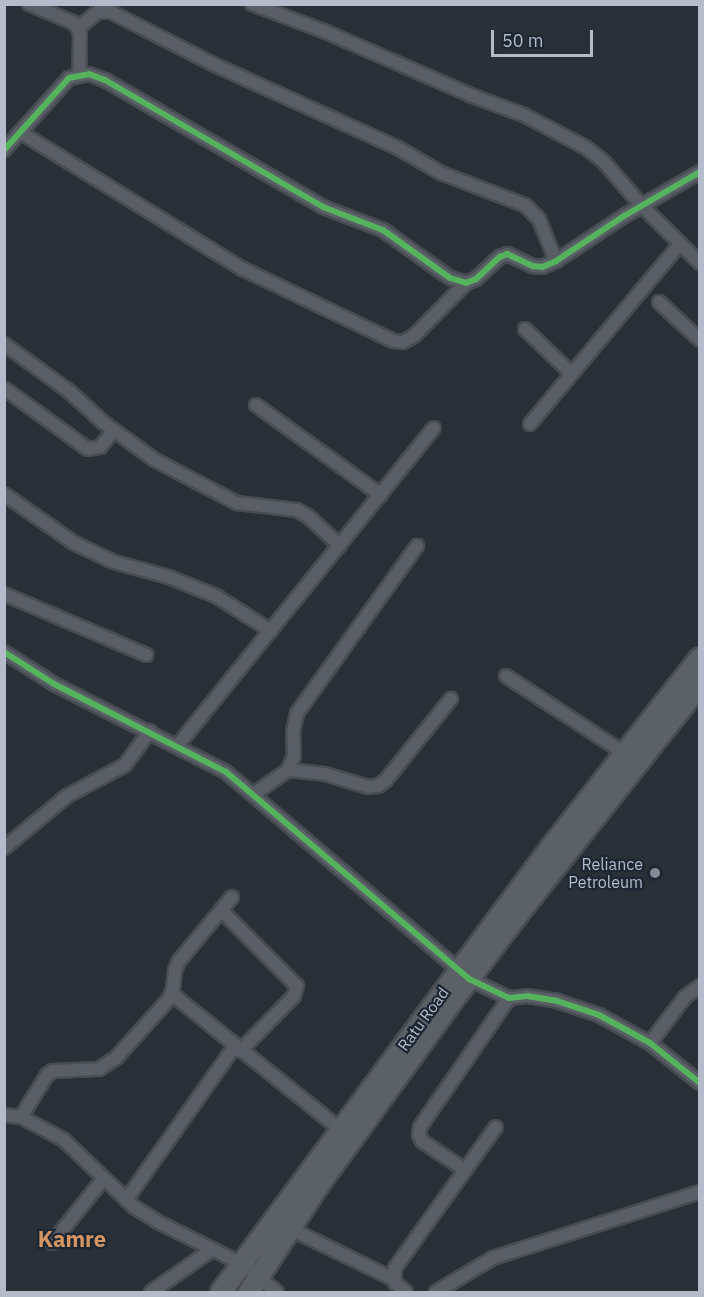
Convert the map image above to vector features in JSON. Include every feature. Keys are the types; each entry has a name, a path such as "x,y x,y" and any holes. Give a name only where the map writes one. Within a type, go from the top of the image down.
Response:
{"main road":[{"name":"Ratu Road","path":"254,1286 318,1186 464,975 624,753 699,658"},
{"name":"Ratu Road","path":"221,1293 340,1130 464,975 519,913 699,685"}],"street":[{"path":"29,4 72,22 78,28 81,35 79,74"},
{"path":"252,4 326,32 534,120 596,155 641,205 699,263"},
{"path":"78,28 99,12 111,12 215,65 398,148 441,173 525,205 539,219 556,261"},
{"path":"4,150 69,78 79,74 89,74 105,80 323,207 383,230 450,278 466,283"},
{"path":"20,132 243,269 393,341 403,342 414,336 466,283 507,254 542,267 556,261 641,205 699,172"},
{"path":"530,424 679,244"},
{"path":"659,302 699,340"},
{"path":"525,329 571,374"},
{"path":"4,344 70,392 114,431 155,460 237,503 297,510 309,517 340,546"},
{"path":"5,389 88,449 100,447 114,431"},
{"path":"256,405 381,495"},
{"path":"178,745 434,428"},
{"path":"4,495 74,543 114,562 169,577 216,596 271,631"},
{"path":"254,794 288,770 294,756 293,732 297,713 417,546"},
{"path":"4,594 146,655"},
{"path":"4,652 54,684 178,745 226,772 464,975 509,998 527,996 557,1000 582,1008 650,1043 699,1083"},
{"path":"506,676 624,753"},
{"path":"288,770 325,774 368,787 378,786 386,780 451,699"},
{"path":"4,848 67,796 125,765 150,731"},
{"path":"21,1117 47,1075 58,1070 106,1066 172,994 175,970 179,961 232,897"},
{"path":"126,1200 237,1049 294,996 297,986 221,910"},
{"path":"650,1043 686,997 699,986"},
{"path":"172,994 237,1049 340,1130"},
{"path":"465,1170 422,1141 419,1135 420,1127 509,998"},
{"path":"4,1114 21,1117 64,1140 126,1200 156,1221 242,1264 254,1286 277,1293"},
{"path":"393,1279 395,1268 496,1127"},
{"path":"52,1243 104,1178"},
{"path":"436,1293 493,1258 699,1192"},
{"path":"291,1229 393,1279 406,1293"},
{"path":"151,1293 213,1249"}],"cycle path":[{"path":"4,150 69,78 89,74 105,80 323,207 383,230 450,278 466,283 476,279 500,257 507,254 533,266 542,267 556,261 624,216 700,172"},
{"path":"4,652 54,684 226,772 469,979 509,998 527,996 557,1001 599,1015 650,1043 700,1083"}],"place":[{"name":"Reliance Petroleum","path":"655,873"}],"district":[{"name":"Kamre","path":"72,1239"}]}
